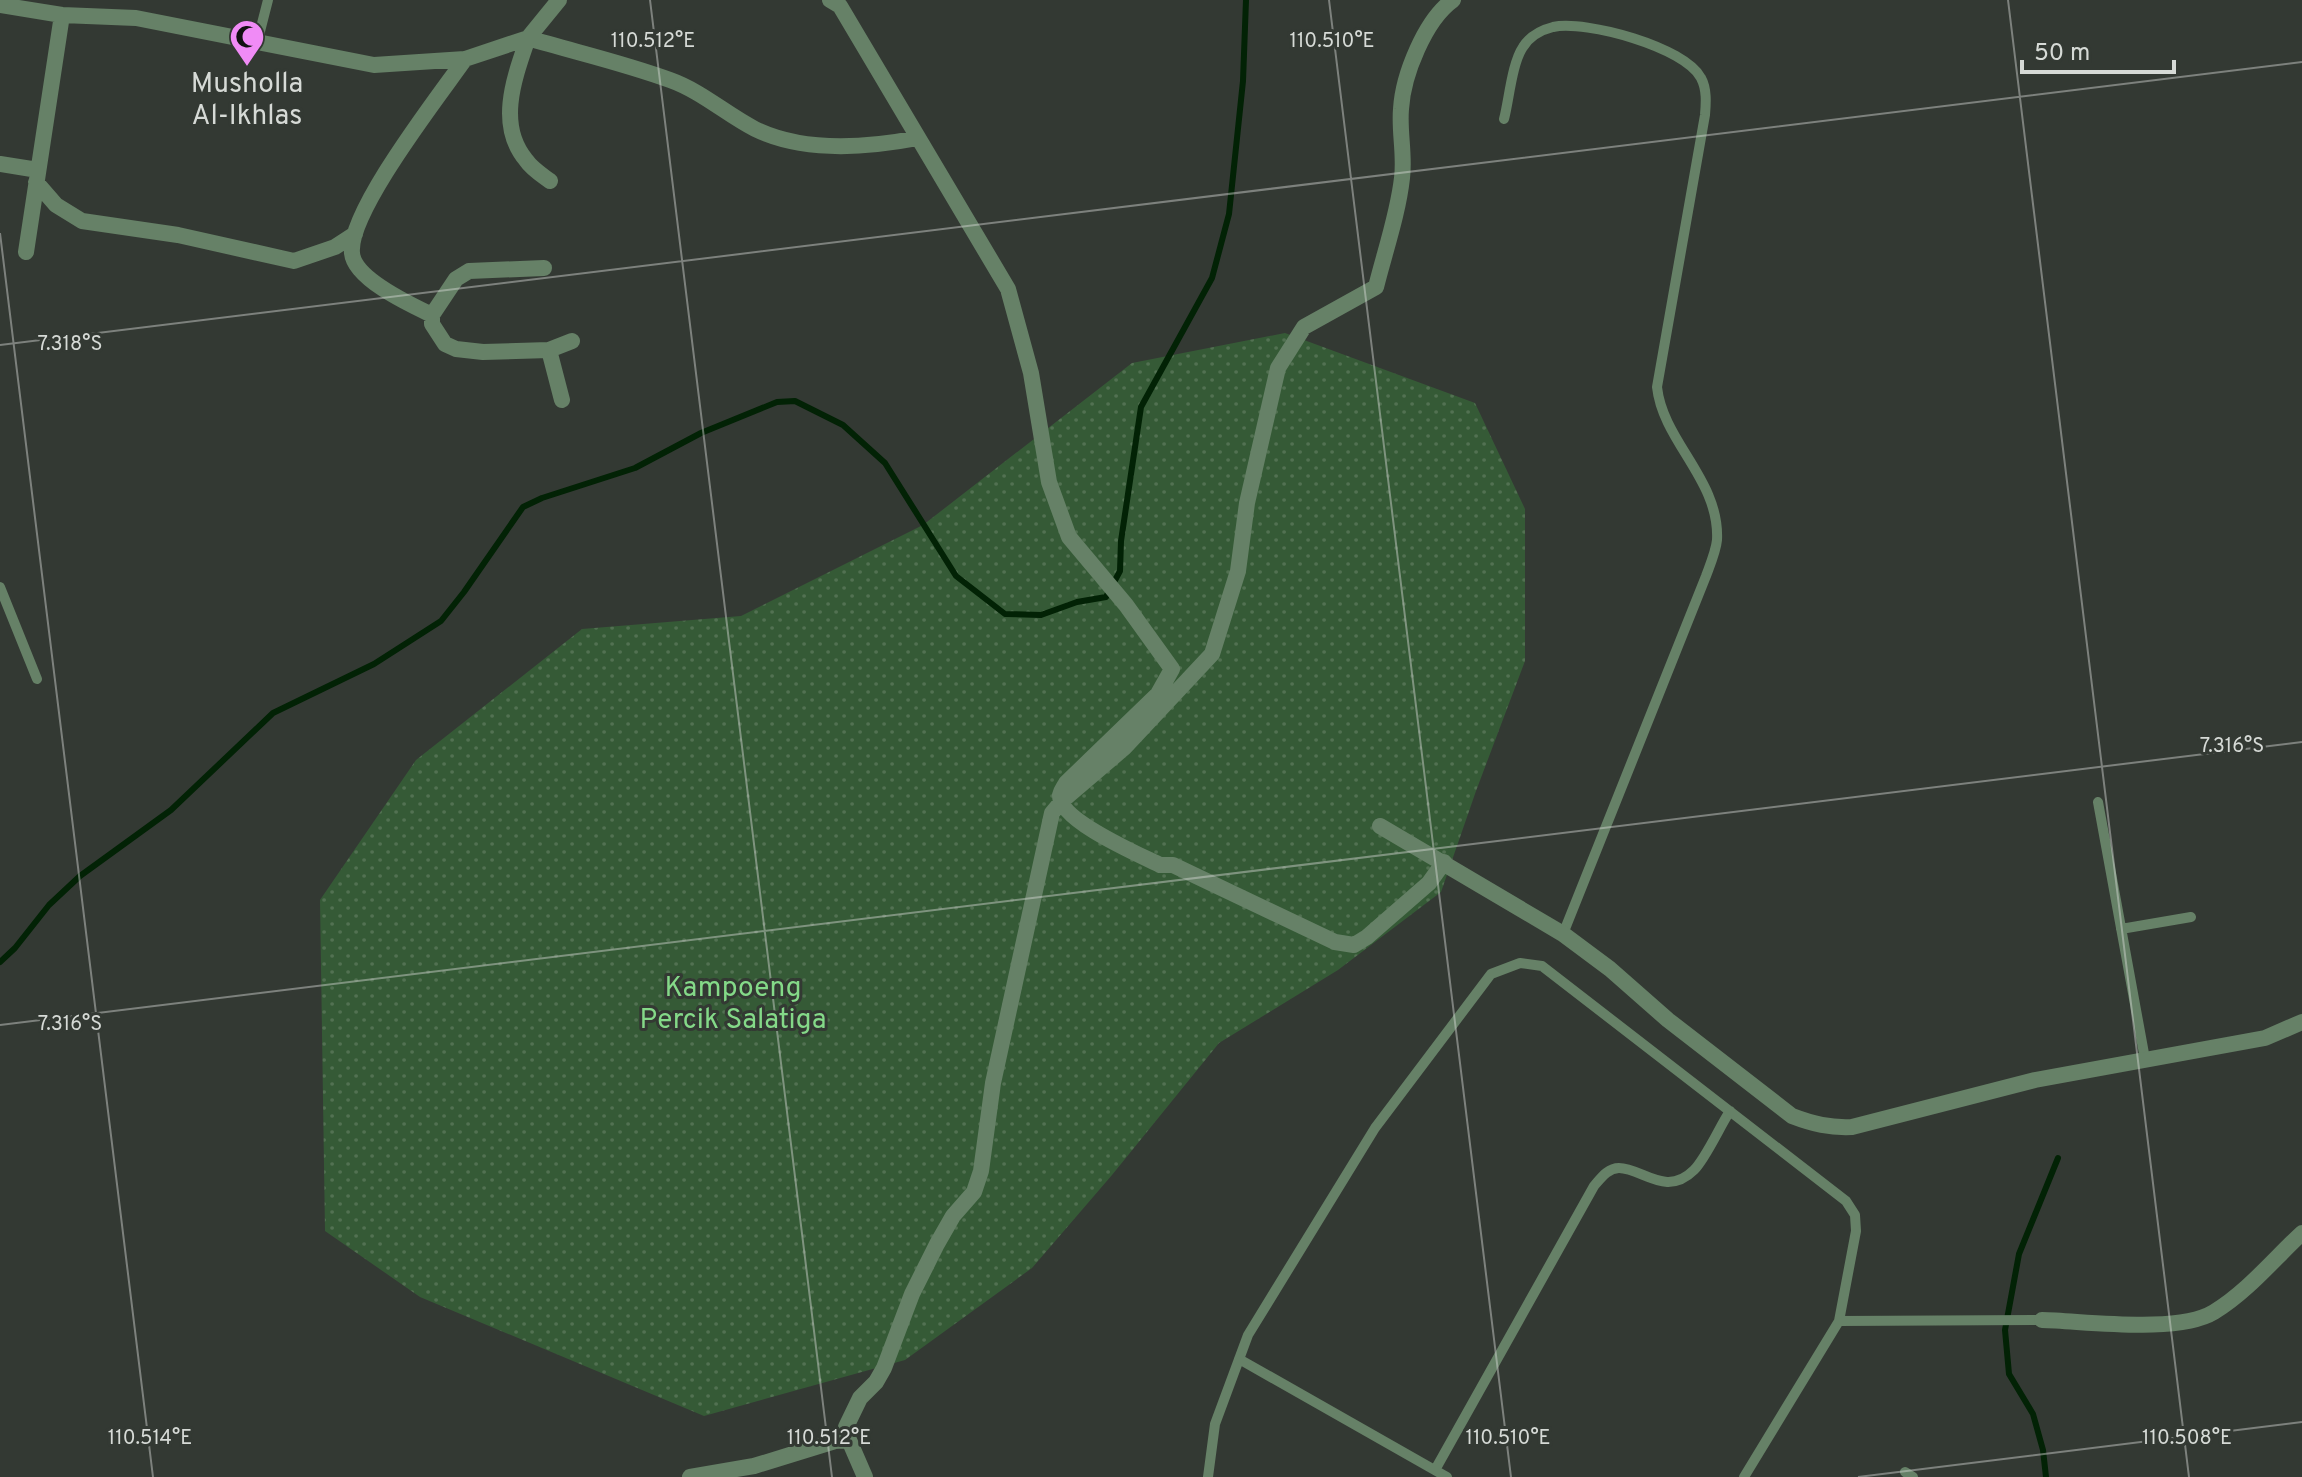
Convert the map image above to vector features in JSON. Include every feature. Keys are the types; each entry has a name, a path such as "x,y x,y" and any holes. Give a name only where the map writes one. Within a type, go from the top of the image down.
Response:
{"street":[{"path":"136,18 140,0"},
{"path":"550,181 524,159 514,138 510,120 511,91 528,38 559,0"},
{"path":"830,0 840,6 1008,289 1031,373 1049,482 1069,537 1126,605 1172,669 1158,694 1066,783 1060,795 1062,801 1077,821 1160,865 1173,865 1335,942 1354,945 1367,937 1429,883 1444,862"},
{"path":"865,1477 846,1427 860,1398 876,1382 884,1368 930,1256 953,1216 974,1192 981,1171 993,1083 1052,813 1124,748 1212,654 1238,571 1247,503 1278,368 1304,327 1376,287 1403,175 1401,111 1404,88 1431,24 1440,9 1453,0"},
{"path":"0,5 62,15 136,18 374,65 465,59 528,38 671,80 697,92 756,129 786,140 835,146 874,145 918,138"},
{"path":"26,252 62,15"},
{"path":"432,315 397,299 360,269 352,254 355,234 371,194 465,59"},
{"path":"0,164 37,176 56,205 82,221 178,235 294,261 335,247 355,234"},
{"path":"544,268 469,271 456,279 432,315 432,324 445,344 456,349 483,352 549,350 572,341"},
{"path":"549,350 562,400"},
{"path":"1380,826 1563,934 1792,1116 1813,1124 1832,1128 1852,1127 2035,1080 2265,1038 2302,1022"},
{"path":"2042,1320 2155,1324 2188,1321 2213,1313 2237,1295 2302,1233"},
{"path":"690,1477 754,1466 835,1441 849,1440"}],"lane":[{"path":"257,43 268,0"},
{"path":"1504,119 1522,48 1537,33 1556,26 1611,30 1666,51 1689,65 1701,78 1706,96 1657,387 1659,405 1712,500 1717,541 1706,576 1563,934"},
{"path":"0,587 37,679"},
{"path":"2098,802 2145,1059"},
{"path":"2121,929 2191,917"},
{"path":"1208,1477 1215,1424 1248,1335 1375,1128 1491,974 1520,963 1542,966 1846,1201 1855,1215 1854,1254 1839,1321 1744,1477"},
{"path":"1435,1470 1594,1186 1606,1172 1619,1168 1657,1181 1677,1180 1694,1170 1730,1111"},
{"path":"1839,1321 2042,1320"},
{"path":"1239,1359 1447,1477"}],"green space":[{"name":"Kampoeng Percik Salatiga","path":"1285,333 1475,403 1525,509 1525,661 1441,892 1338,970 1219,1043 1032,1268 905,1360 704,1416 420,1297 325,1231 320,900 416,760 582,629 741,616 923,525 1132,363"}],"waterway":[{"path":"0,962 49,905 80,876 171,810 273,713 374,664 441,621 523,507 635,468 701,433 777,402 795,401 843,425 885,463 956,576 1005,614 1041,615 1077,602 1106,597 1120,571 1121,541 1141,407 1212,278 1229,214 1243,81 1246,0"},
{"path":"2046,1477 2043,1450 2033,1414 2009,1374 2005,1330 2019,1254 2058,1158"}],"place":[{"name":"Musholla Al-Ikhlas","path":"247,68"}]}
